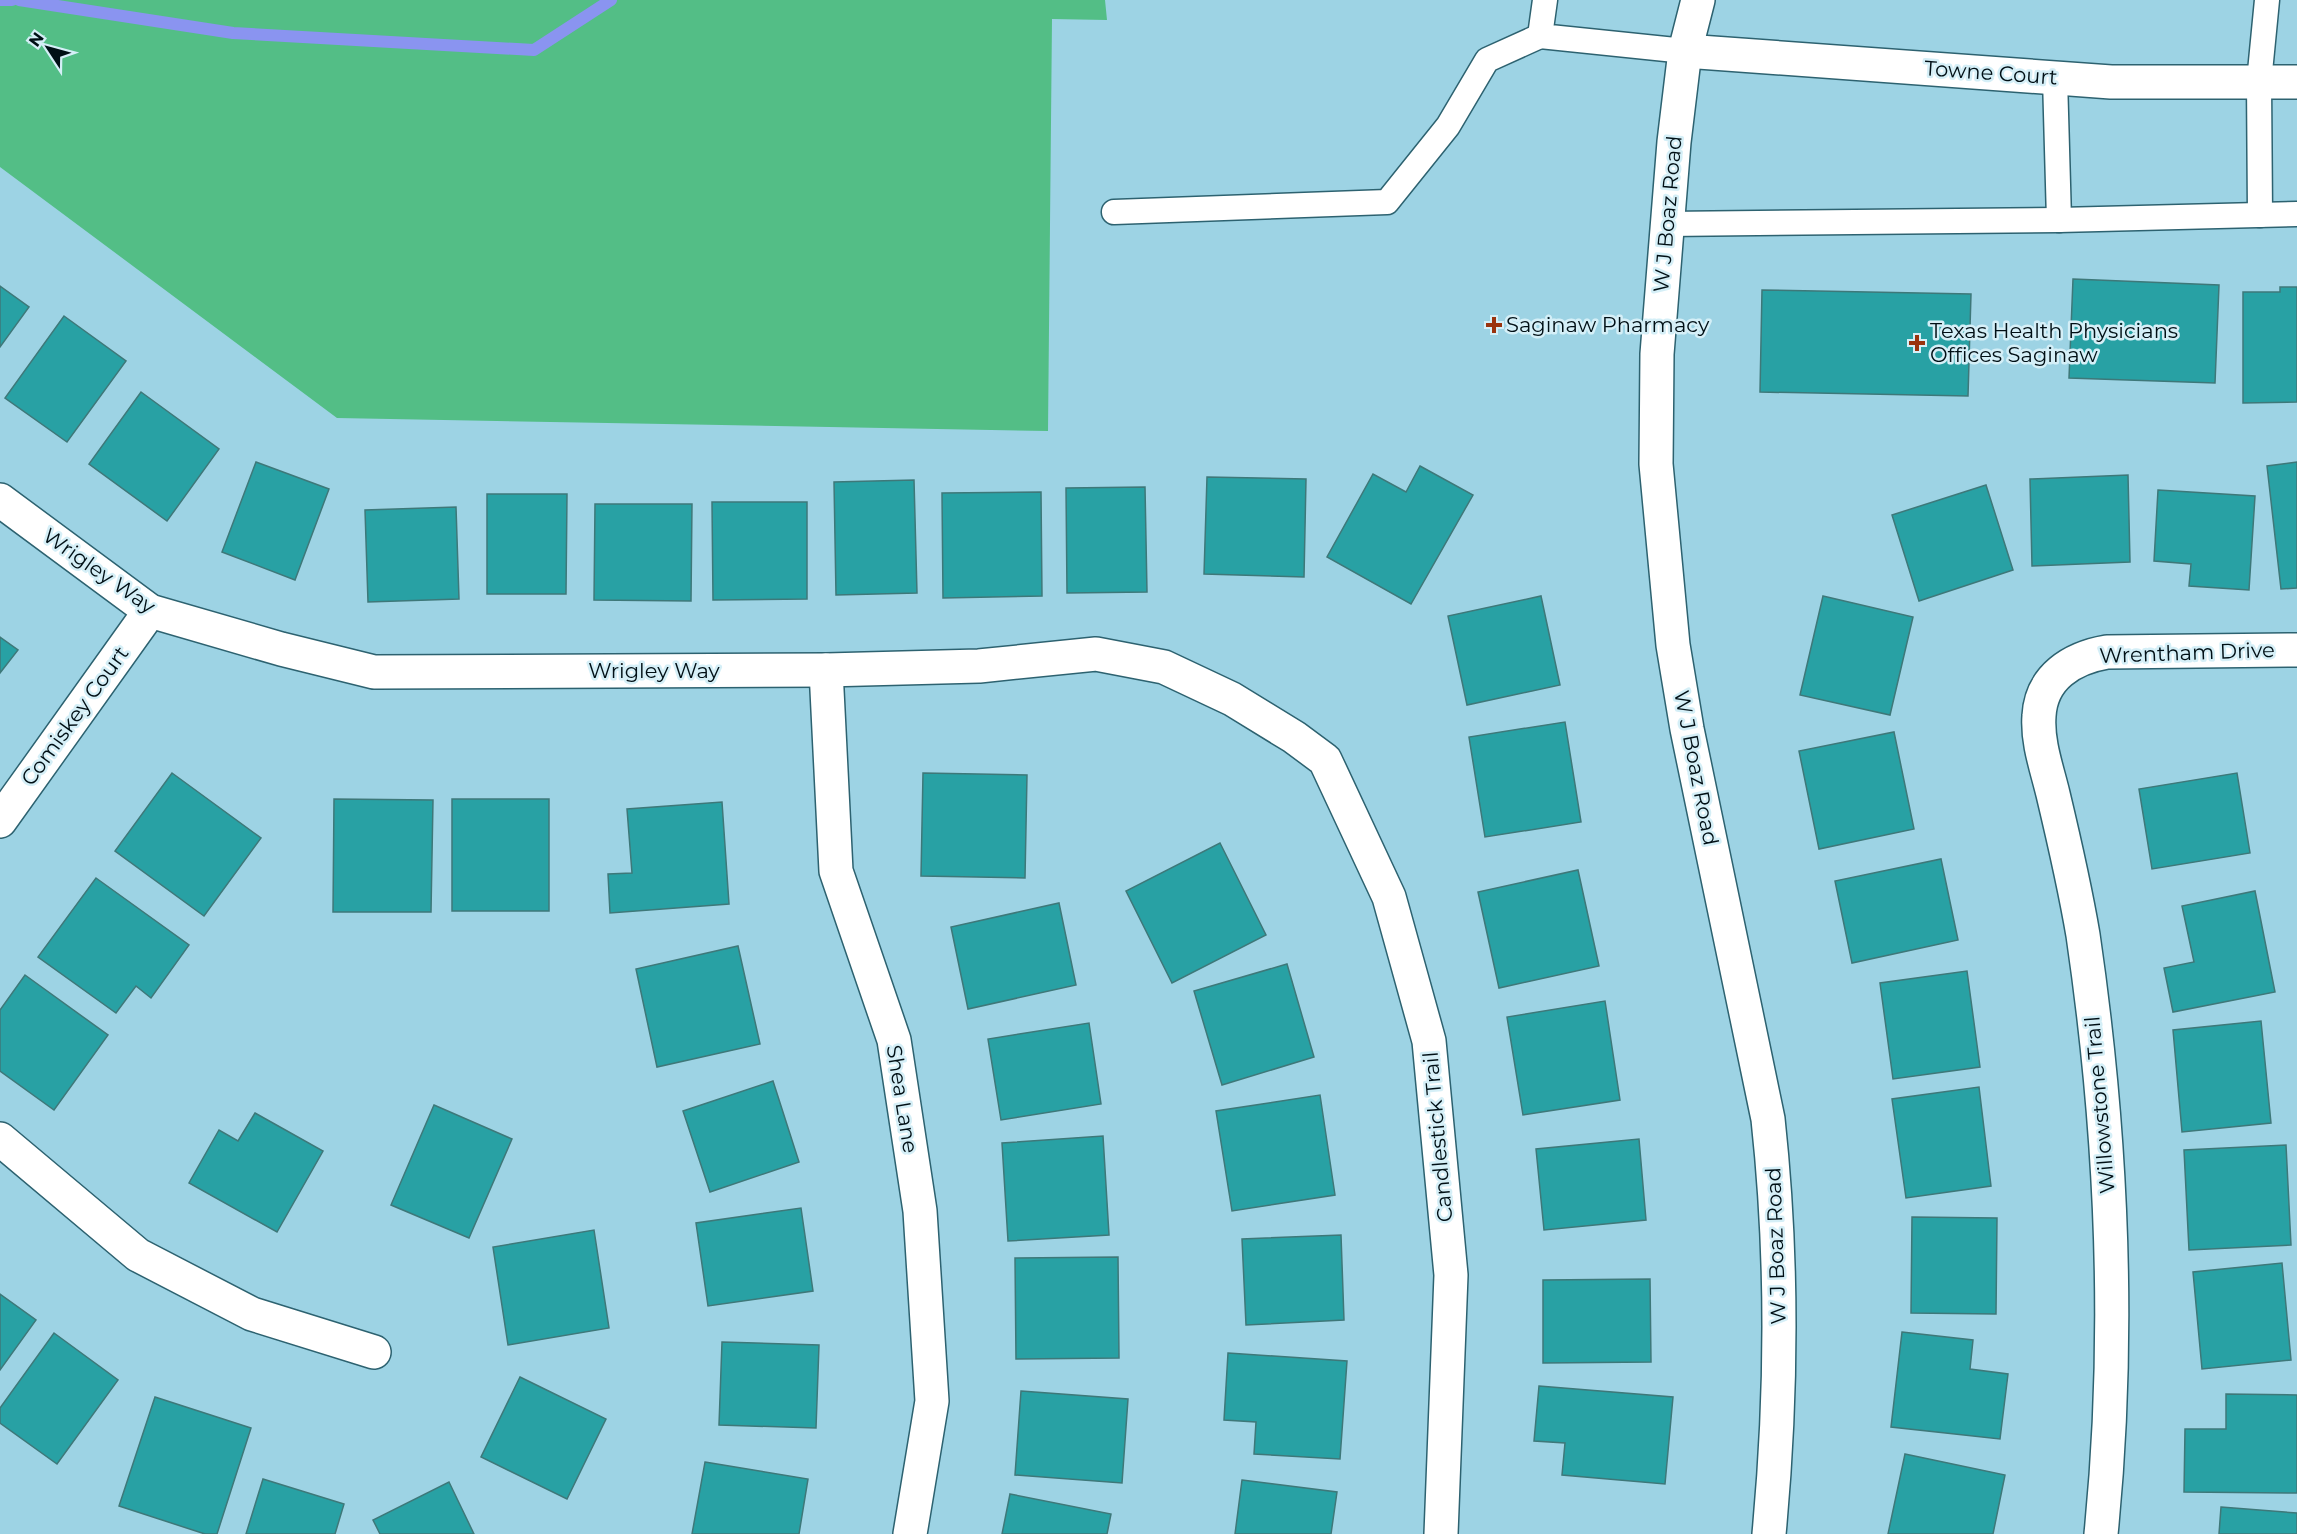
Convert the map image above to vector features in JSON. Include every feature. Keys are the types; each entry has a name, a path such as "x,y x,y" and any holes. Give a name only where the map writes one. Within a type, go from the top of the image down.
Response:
{"street":[{"name":"W J Boaz Road","path":"1698,0 1685,51 1674,142 1656,354 1656,464 1668,602 1687,729 1768,1119 1776,1185 1778,1415 1769,1534"},
{"name":"Towne Court","path":"1685,51 2111,82 2297,82"},
{"name":"Wrigley Way","path":"0,500 150,611 281,649 375,672 826,670 979,666 1096,654 1164,667 1232,699 1294,737 1324,760"},
{"name":"Comiskey Court","path":"0,821 150,611"},
{"name":"Wrentham Drive","path":"2050,683 2060,671 2073,662 2088,655 2107,652 2297,650"},
{"name":"Shea Lane","path":"826,670 836,871 894,1040 920,1211 932,1401 910,1534"},
{"name":"Willowstone Trail","path":"2050,683 2042,697 2039,716 2040,735 2082,933 2106,1140 2112,1332 2110,1433 2101,1534"},
{"name":"Candlestick Trail","path":"1324,760 1389,897 1429,1041 1451,1275 1441,1534"},
{"path":"0,1139 138,1255 252,1314 374,1352"}],"lane":[{"path":"1540,36 1545,0"},
{"path":"2260,214 2259,82 2267,0"},
{"path":"1113,212 1387,202 1448,126 1487,60 1540,36 1685,51"},
{"path":"2055,78 2059,220"},
{"path":"1667,224 2059,220 2297,214"}],"green space":[{"path":"0,0 1105,0 1107,20 1052,19 1048,431 337,418 0,167"}],"building":[{"path":"2073,279 2219,285 2215,383 2069,378"},
{"path":"0,286 29,307 0,347"},
{"path":"2280,287 2297,287 2297,402 2243,403 2243,292 2280,292"},
{"path":"1762,290 1971,294 1968,396 1760,392"},
{"path":"64,316 126,361 67,442 5,398"},
{"path":"141,392 219,449 167,521 89,464"},
{"path":"256,462 329,489 295,580 222,552"},
{"path":"2297,462 2297,588 2281,589 2267,466"},
{"path":"1420,466 1473,495 1411,604 1327,557 1373,474 1406,492"},
{"path":"2128,475 2130,562 2032,566 2030,479"},
{"path":"1207,477 1306,479 1304,577 1204,574"},
{"path":"914,480 917,593 836,595 834,482"},
{"path":"1986,485 2013,570 1919,601 1892,515"},
{"path":"1145,487 1147,592 1067,593 1066,488"},
{"path":"2158,490 2255,496 2249,590 2189,586 2191,564 2154,561"},
{"path":"1041,492 1042,596 943,598 942,493"},
{"path":"487,494 567,494 566,594 487,594"},
{"path":"712,502 807,502 807,599 713,600"},
{"path":"595,504 692,504 691,601 594,600"},
{"path":"456,507 459,599 368,602 365,510"},
{"path":"1541,596 1560,685 1467,705 1448,616"},
{"path":"1823,596 1913,617 1890,715 1800,695"},
{"path":"0,637 18,650 0,673"},
{"path":"1565,722 1581,822 1485,837 1469,737"},
{"path":"1894,732 1914,829 1819,849 1799,751"},
{"path":"172,773 261,838 204,916 115,851"},
{"path":"923,773 1027,775 1025,878 921,876"},
{"path":"2237,773 2250,853 2152,869 2139,789"},
{"path":"334,799 433,800 431,912 333,912"},
{"path":"452,799 549,799 549,911 452,911"},
{"path":"722,802 729,904 610,913 608,874 632,873 627,809"},
{"path":"1220,843 1266,935 1172,983 1126,891"},
{"path":"1941,859 1958,940 1852,963 1835,881"},
{"path":"1578,870 1599,966 1499,988 1478,892"},
{"path":"96,878 189,945 151,998 136,986 116,1013 38,957"},
{"path":"2255,891 2275,992 2173,1012 2164,968 2194,962 2182,906"},
{"path":"1059,903 1076,985 968,1009 951,927"},
{"path":"738,946 760,1044 657,1067 636,969"},
{"path":"1287,964 1314,1057 1222,1085 1194,991"},
{"path":"1967,971 1980,1067 1893,1079 1880,983"},
{"path":"25,975 108,1035 54,1110 0,1071 0,1010"},
{"path":"1605,1001 1620,1100 1523,1115 1507,1017"},
{"path":"2261,1021 2271,1123 2182,1132 2173,1030"},
{"path":"1089,1023 1101,1104 1001,1120 988,1039"},
{"path":"773,1081 799,1162 710,1192 683,1111"},
{"path":"1979,1087 1991,1186 1906,1198 1892,1099"},
{"path":"1320,1095 1335,1195 1232,1211 1216,1111"},
{"path":"434,1105 512,1139 469,1238 391,1205"},
{"path":"255,1113 323,1151 277,1232 189,1183 219,1130 238,1141"},
{"path":"1103,1136 1109,1235 1008,1241 1002,1143"},
{"path":"1639,1139 1646,1220 1544,1230 1536,1149"},
{"path":"2286,1145 2291,1245 2189,1250 2184,1150"},
{"path":"801,1208 813,1291 708,1306 696,1223"},
{"path":"1912,1217 1997,1218 1996,1314 1911,1313"},
{"path":"594,1230 609,1328 508,1345 493,1247"},
{"path":"1341,1235 1344,1320 1246,1325 1242,1239"},
{"path":"1118,1257 1119,1358 1016,1359 1015,1258"},
{"path":"2282,1263 2291,1360 2202,1369 2193,1272"},
{"path":"1650,1279 1651,1362 1543,1363 1543,1280"},
{"path":"0,1294 36,1320 0,1370"},
{"path":"1902,1332 1973,1340 1970,1369 2008,1374 2000,1439 1891,1427"},
{"path":"54,1333 118,1380 57,1464 0,1423 0,1408"},
{"path":"722,1342 819,1345 816,1428 719,1425"},
{"path":"1228,1353 1347,1361 1340,1459 1254,1454 1256,1422 1224,1420"},
{"path":"520,1377 606,1419 567,1499 481,1457"},
{"path":"1539,1386 1673,1397 1665,1484 1562,1475 1565,1443 1534,1441"},
{"path":"1021,1391 1128,1399 1122,1483 1015,1475"},
{"path":"2226,1394 2297,1395 2297,1493 2184,1492 2185,1429 2226,1429"},
{"path":"155,1397 251,1428 217,1534 205,1534 119,1506"},
{"path":"1905,1454 2005,1475 1993,1534 1888,1534"},
{"path":"705,1462 808,1479 799,1534 692,1534"},
{"path":"263,1479 344,1504 335,1534 246,1534"},
{"path":"1242,1480 1337,1492 1331,1534 1235,1534"},
{"path":"449,1482 474,1534 380,1534 373,1520"},
{"path":"1010,1494 1111,1514 1107,1534 1002,1534"},
{"path":"2221,1507 2297,1513 2297,1534 2219,1534"}],"waterway":[{"path":"0,0 12,0"},
{"path":"19,0 233,33 534,50 611,0"}],"place":[{"name":"Saginaw Pharmacy","path":"1494,325"},
{"name":"Texas Health Physicians Offices Saginaw","path":"1917,343"}]}
